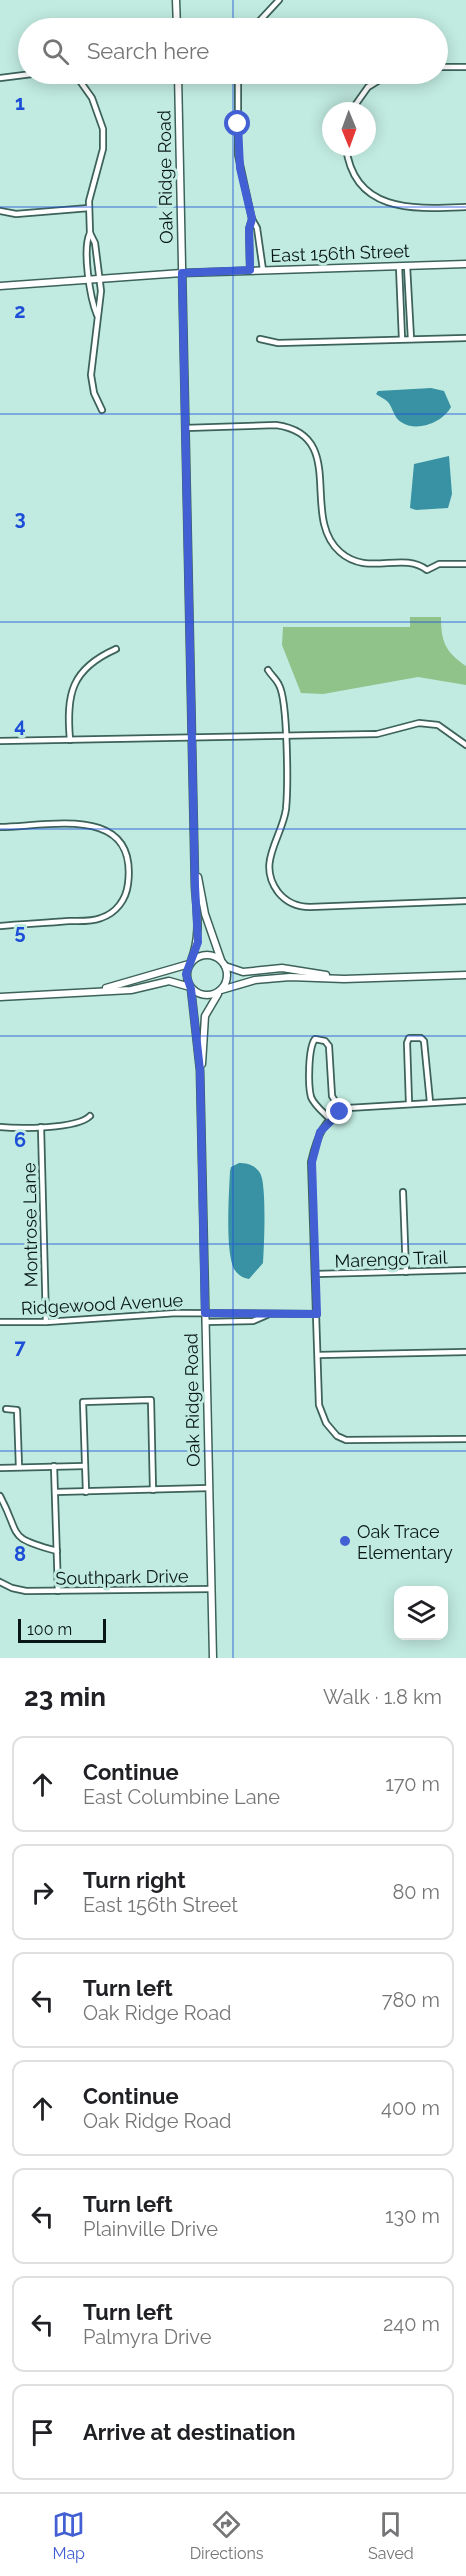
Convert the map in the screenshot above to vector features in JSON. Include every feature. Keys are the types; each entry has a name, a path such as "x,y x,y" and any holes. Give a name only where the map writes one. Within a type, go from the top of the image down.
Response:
{"street":[{"path":"176,0 177,18"},
{"path":"262,18 279,0"},
{"path":"448,67 466,66"},
{"path":"0,78 18,76"},
{"path":"82,84 92,98 103,129 103,149 89,208 90,233 95,243 100,279 101,306 97,315"},
{"name":"Oak Ridge Road","path":"178,84 198,942 190,963"},
{"path":"238,84 238,155 252,219 257,228 263,270"},
{"path":"357,102 373,84"},
{"path":"348,156 358,178 370,192 382,200 407,208 466,207"},
{"path":"0,211 15,214 89,208"},
{"path":"250,270 249,229 252,219"},
{"path":"90,233 86,242 97,315 91,375 94,393 102,410"},
{"name":"East 156th Street","path":"0,286 182,273 466,264"},
{"path":"399,266 402,339"},
{"path":"407,266 411,339"},
{"path":"260,339 278,343 466,338"},
{"path":"185,428 276,425 300,434 311,443 318,457 322,520 326,533 335,547 346,557 372,565 417,563 427,570 439,564 466,564"},
{"path":"70,740 68,713 72,692 81,673 95,658 116,649"},
{"path":"268,670 279,684 284,702 285,812 268,861 271,878 280,895 300,907 466,901"},
{"path":"0,741 377,734 419,723 438,725 466,745"},
{"path":"0,827 75,825 103,828 112,832 123,845 129,872 128,886 122,903 103,918 0,926"},
{"name":"Oak Ridge Road","path":"195,856 205,914 223,963"},
{"path":"97,990 190,963 203,955 209,955 243,972 282,968 344,979"},
{"path":"190,963 186,974 190,988"},
{"path":"221,990 227,979 223,963"},
{"path":"0,997 97,990 131,990 168,981 208,996 255,980 290,977 344,979 466,975"},
{"name":"Oak Ridge Road","path":"190,988 200,1070 213,1658"},
{"name":"Oak Ridge Road","path":"200,1070 203,1060 205,1016 221,990"},
{"path":"409,1103 407,1043 413,1036 419,1036 424,1041 430,1102"},
{"path":"330,1119 311,1097 310,1048 315,1039 325,1041 329,1046 332,1096 341,1111"},
{"path":"466,1101 362,1105 341,1111 330,1119 317,1137 312,1162 319,1405 326,1423 337,1436 356,1442 466,1438"},
{"path":"0,1126 41,1127 78,1123 90,1116"},
{"name":"Montrose Lane","path":"41,1127 46,1322"},
{"path":"403,1192 406,1272"},
{"name":"Marengo Trail","path":"316,1274 466,1270"},
{"name":"Ridgewood Avenue","path":"0,1322 46,1322 205,1313 261,1313 267,1315"},
{"path":"205,1322 253,1321 264,1319 267,1315 317,1314"},
{"path":"318,1355 466,1352"},
{"path":"86,1492 83,1402 151,1400 153,1490"},
{"path":"6,1409 17,1410 19,1467"},
{"path":"54,1466 58,1591"},
{"path":"0,1468 85,1466"},
{"path":"55,1492 209,1488"},
{"path":"0,1496 13,1531 20,1539 57,1551"},
{"name":"Southpark Drive","path":"0,1582 26,1591 211,1589"}],"green space":[{"path":"410,617 441,617 443,639 449,651 466,666 466,685 418,677 323,694 301,693 282,645 283,627 410,627"}],"water":[{"path":"431,388 444,391 451,407 436,421 422,426 407,425 401,422 388,402 376,394 378,391"},
{"path":"449,456 452,494 448,508 416,510 410,508 414,464"},
{"path":"239,1163 251,1165 258,1170 264,1189 263,1263 249,1279 241,1276 234,1269 229,1249 230,1171 231,1167"}],"place":[{"name":"Oak Trace Elementary","path":"345,1541"}],"route":[{"path":"238,124 238,155 252,219 249,229 250,270 182,273 195,886 198,930 198,942 186,974 195,1013 200,1070 205,1313 317,1314 312,1162 317,1137 326,1124 340,1112"}]}
